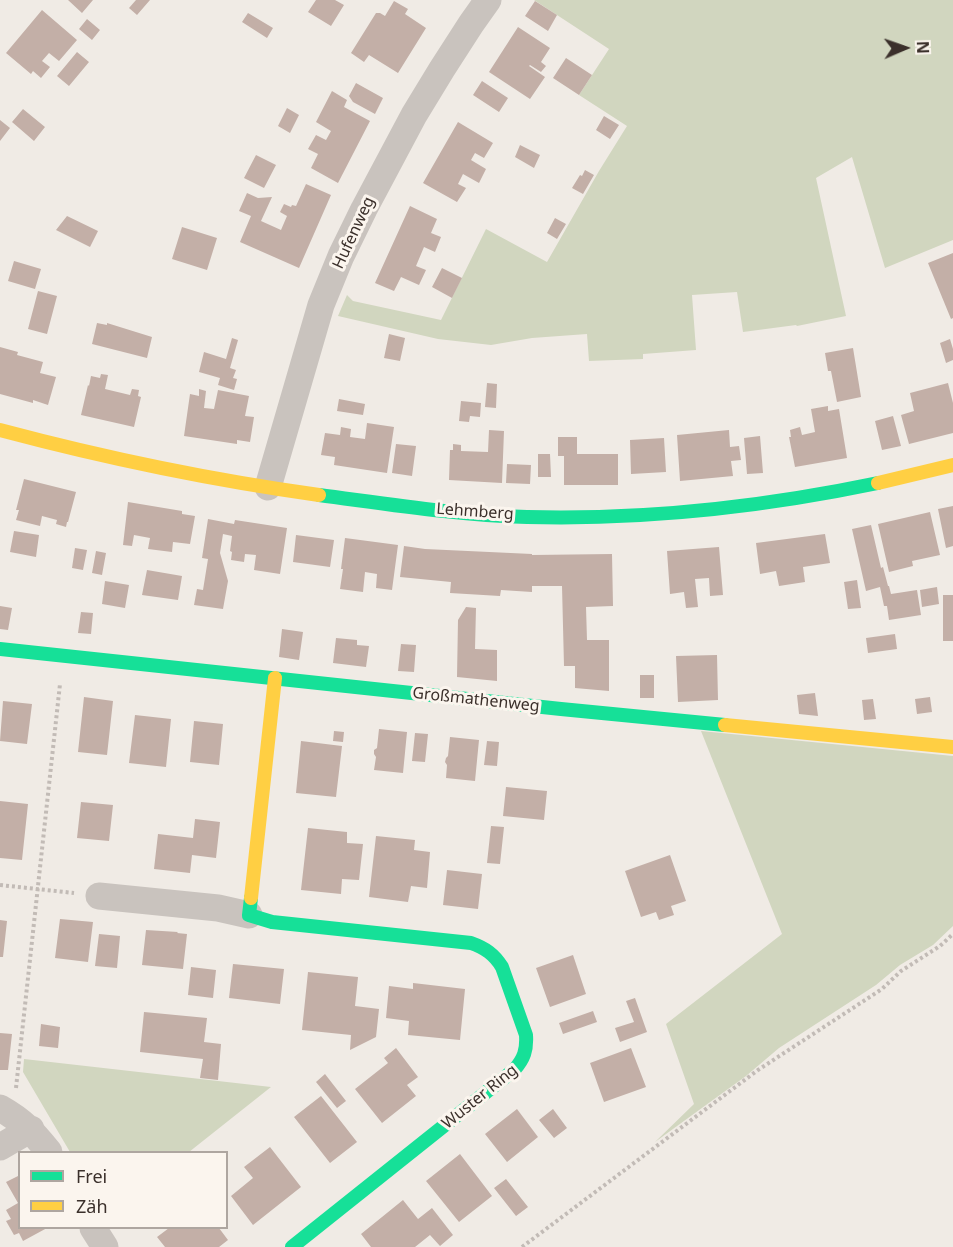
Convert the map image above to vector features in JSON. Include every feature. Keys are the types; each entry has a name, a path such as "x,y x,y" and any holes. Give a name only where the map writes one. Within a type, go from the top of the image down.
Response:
{"street":[{"name":"Hufenweg","path":"268,487 321,306 341,256 414,116 488,0"},
{"name":"Lehmberg","path":"0,430 149,466 268,487 406,507 476,514 549,517 641,515 776,502 863,487 953,465"},
{"name":"Großmathenweg","path":"0,649 573,710 953,747"},
{"path":"249,915 275,678"},
{"name":"Wuster Ring","path":"99,896 218,908 272,922 471,943 487,948 502,967 526,1035 527,1045 522,1063 292,1247"},
{"path":"0,1147 14,1118 48,1151"},
{"path":"94,1229 105,1247"}],"path":[{"path":"14,1118 63,655"},
{"path":"0,885 99,896"},
{"path":"522,1247 758,1070 848,1012 916,960 940,946 953,934"}],"green space":[{"path":"534,0 953,0 953,240 885,268 852,157 816,178 846,316 797,326 743,332 737,292 692,295 696,350 643,354 643,359 589,361 587,334 532,338 491,345 438,339 338,316 347,295 353,301 441,320 486,229 547,262 627,126 579,95 609,49"},
{"path":"701,731 953,756 953,926 933,945 779,1048 746,1076 655,1142 694,1104 666,1024 782,934"},
{"path":"24,1059 271,1087 190,1151 69,1151 23,1072"}],"building":[{"path":"68,0 93,0 82,13"},
{"path":"136,0 150,0 137,15 129,8"},
{"path":"316,0 335,0 344,5 331,26 308,12"},
{"path":"394,1 408,9 405,14 426,28 398,73 369,55 364,62 351,53 376,13 385,16"},
{"path":"535,1 557,15 548,31 525,16"},
{"path":"42,10 77,40 59,61 49,53 42,61 50,67 41,78 33,71 31,74 6,53"},
{"path":"248,13 273,28 267,38 242,22"},
{"path":"87,19 100,30 92,40 79,29"},
{"path":"518,27 550,48 541,62 546,66 541,72 529,66 545,77 530,99 489,72"},
{"path":"77,52 89,62 69,86 57,76"},
{"path":"566,58 592,75 579,95 553,78"},
{"path":"482,81 508,98 499,112 473,95"},
{"path":"356,83 383,98 375,114 353,102 349,96"},
{"path":"332,91 347,100 344,107 370,121 338,183 311,168 318,154 308,149 316,135 326,140 331,131 316,122"},
{"path":"287,108 299,115 290,133 278,126"},
{"path":"23,109 45,127 34,141 12,122"},
{"path":"604,116 619,125 610,139 596,130"},
{"path":"0,120 10,128 0,141"},
{"path":"458,122 493,143 484,158 475,153 471,160 486,169 479,183 463,174 458,184 466,188 457,202 423,183"},
{"path":"520,145 540,155 534,168 515,157"},
{"path":"256,155 276,165 264,188 244,178"},
{"path":"585,170 594,175 583,194 572,188"},
{"path":"306,184 331,195 299,268 240,242 251,216 239,211 247,193 258,198 272,197 261,221 281,230 287,216 280,212 284,204 291,207 296,206"},
{"path":"410,206 437,219 431,233 441,237 435,252 424,247 416,266 426,270 419,285 401,277 394,291 375,283"},
{"path":"67,216 98,231 90,247 56,230"},
{"path":"555,218 566,224 557,239 547,233"},
{"path":"182,227 217,238 207,270 172,259"},
{"path":"953,253 953,318 951,319 928,263"},
{"path":"14,261 41,269 35,289 8,281"},
{"path":"442,268 462,278 452,298 432,287"},
{"path":"38,291 57,296 47,334 28,329"},
{"path":"97,323 107,325 107,323 152,337 147,358 92,344"},
{"path":"389,334 405,338 400,361 384,358"},
{"path":"232,338 238,340 230,368 236,370 233,378 237,379 234,390 218,385 220,378 199,372 204,352 226,359"},
{"path":"950,339 953,360 946,363 940,343"},
{"path":"0,347 18,352 17,355 43,362 40,373 56,377 48,405 0,394"},
{"path":"853,348 861,397 837,402 825,353"},
{"path":"101,374 108,375 105,389 130,395 132,389 139,390 138,396 141,397 134,427 81,415 91,376 100,378"},
{"path":"487,383 497,384 496,408 485,407"},
{"path":"948,383 953,403 953,433 909,444 901,415 914,411 910,393"},
{"path":"199,389 206,391 204,408 214,409 218,390 249,396 245,416 254,417 250,442 237,440 237,444 184,436 190,394 199,396"},
{"path":"339,399 365,404 363,415 337,411"},
{"path":"461,401 481,403 480,417 470,416 469,422 459,421"},
{"path":"828,406 828,411 839,409 847,458 795,467 789,437 791,437 790,430 800,427 802,435 815,432 811,409"},
{"path":"893,416 901,446 882,450 875,421"},
{"path":"367,423 394,427 387,473 334,465 335,457 321,455 325,433 340,435 341,427 351,429 350,437 365,439"},
{"path":"489,430 504,431 502,483 449,480 450,450 453,450 453,444 461,445 461,451 488,452"},
{"path":"729,430 730,447 739,446 741,460 731,461 733,476 680,481 677,435"},
{"path":"760,436 763,473 747,474 744,438"},
{"path":"558,437 577,437 577,454 618,454 618,485 564,485 564,456 558,456"},
{"path":"664,438 666,472 631,474 630,440"},
{"path":"396,444 416,446 412,476 392,473"},
{"path":"538,454 550,454 551,477 538,477"},
{"path":"507,464 531,465 530,484 506,483"},
{"path":"24,479 76,492 66,527 56,524 57,520 42,516 40,526 16,520 19,510 16,510"},
{"path":"128,502 182,511 182,514 195,516 190,544 173,542 172,552 148,549 150,538 134,535 132,546 123,545"},
{"path":"953,506 953,546 946,548 938,509"},
{"path":"930,512 940,555 912,561 913,566 889,572 878,524"},
{"path":"208,519 234,524 235,520 287,528 280,574 254,570 256,555 245,554 244,562 231,560 232,536 223,534 220,553 228,581 223,609 194,605 197,589 203,590 208,559 202,558"},
{"path":"871,525 881,568 883,567 891,594 917,590 921,615 889,620 880,587 866,591 852,529"},
{"path":"14,531 39,535 36,557 10,552"},
{"path":"825,534 830,563 803,567 805,582 779,586 776,571 760,574 756,543"},
{"path":"296,535 334,540 330,567 293,562"},
{"path":"345,538 398,545 392,590 376,588 377,574 365,572 363,592 340,589"},
{"path":"404,546 532,555 612,554 613,606 586,607 587,640 609,640 609,691 575,688 575,666 564,666 562,586 532,586 532,592 501,590 500,596 450,593 451,582 400,577"},
{"path":"719,547 723,595 710,596 709,578 695,579 698,607 686,608 684,592 670,594 667,551"},
{"path":"75,548 87,550 83,570 72,568"},
{"path":"96,551 106,553 102,575 92,573"},
{"path":"147,570 182,576 178,600 142,595"},
{"path":"857,580 861,608 848,609 844,582"},
{"path":"105,581 129,585 125,608 102,604"},
{"path":"937,587 939,604 922,607 920,590"},
{"path":"943,595 953,595 953,641 943,641"},
{"path":"0,606 12,608 8,630 0,629"},
{"path":"466,607 476,608 475,649 497,650 497,681 457,677 458,620"},
{"path":"81,612 93,613 91,634 78,633"},
{"path":"282,629 303,632 299,660 279,657"},
{"path":"895,634 897,649 868,653 866,638"},
{"path":"336,638 357,640 357,645 369,646 366,667 333,663"},
{"path":"401,644 416,645 414,672 398,671"},
{"path":"717,655 718,700 678,702 676,656"},
{"path":"640,675 654,675 654,698 640,698"},
{"path":"815,693 818,716 799,714 797,695"},
{"path":"84,697 113,701 107,755 78,752"},
{"path":"930,697 932,712 917,714 915,699"},
{"path":"873,699 876,719 864,720 862,700"},
{"path":"3,701 32,704 27,744 0,741"},
{"path":"135,715 171,719 166,767 129,763"},
{"path":"194,721 223,724 219,765 190,762"},
{"path":"379,729 407,732 403,773 374,770 376,757 374,750 377,748"},
{"path":"334,731 344,732 343,742 333,741"},
{"path":"415,733 428,734 425,762 412,761"},
{"path":"450,737 479,740 475,781 446,778 447,765 445,762"},
{"path":"301,741 342,746 336,797 296,793"},
{"path":"487,741 499,742 497,766 484,765"},
{"path":"506,787 547,791 544,820 503,816"},
{"path":"0,801 28,804 22,860 0,858"},
{"path":"81,802 113,805 109,841 77,838"},
{"path":"195,819 220,822 216,858 192,855 190,873 154,869 158,834 193,838"},
{"path":"491,826 504,827 500,864 487,863"},
{"path":"308,828 347,832 347,843 363,844 359,880 342,879 341,894 301,890"},
{"path":"376,836 415,840 414,850 430,852 427,888 411,886 408,902 369,897"},
{"path":"670,855 686,901 671,906 674,915 659,920 656,912 641,917 625,871"},
{"path":"447,870 482,874 478,909 443,905"},
{"path":"60,919 93,922 88,962 55,958"},
{"path":"0,920 7,921 3,957 0,957"},
{"path":"146,930 187,934 183,969 142,965"},
{"path":"99,934 120,936 117,968 95,966"},
{"path":"573,955 586,994 550,1007 536,968"},
{"path":"233,964 284,969 280,1004 229,998"},
{"path":"191,967 216,970 213,998 188,995"},
{"path":"308,972 358,977 355,1006 379,1009 376,1037 350,1050 351,1035 302,1030"},
{"path":"413,983 465,989 460,1040 408,1035 409,1021 386,1018 389,986 413,989"},
{"path":"635,998 647,1032 620,1042 615,1028 634,1022 626,1001"},
{"path":"593,1011 597,1022 563,1034 559,1023"},
{"path":"144,1012 207,1018 204,1042 221,1044 218,1080 200,1078 203,1059 140,1052"},
{"path":"41,1024 60,1027 58,1048 39,1046"},
{"path":"0,1033 12,1034 8,1070 0,1070"},
{"path":"396,1048 418,1077 407,1085 416,1096 382,1123 355,1089 388,1063 384,1058"},
{"path":"631,1048 646,1087 604,1102 590,1063"},
{"path":"325,1074 346,1101 337,1108 316,1082"},
{"path":"321,1096 357,1142 330,1163 294,1117"},
{"path":"517,1109 538,1137 507,1162 485,1134"},
{"path":"553,1109 567,1128 554,1138 539,1120"},
{"path":"270,1147 301,1187 253,1225 231,1196 253,1178 244,1167"},
{"path":"460,1154 492,1196 459,1222 426,1181"},
{"path":"18,1176 18,1203 6,1182"},
{"path":"506,1179 528,1207 516,1216 494,1188"},
{"path":"403,1200 418,1219 432,1208 453,1235 440,1246 430,1235 415,1247 371,1247 361,1234"},
{"path":"18,1203 18,1229 45,1229 23,1241 19,1233 14,1235 6,1221 11,1219 6,1210"},
{"path":"168,1229 220,1229 228,1240 219,1247 165,1247 157,1237"}],"traffic: fast":[{"path":"319,495 475,514 571,517 703,510 791,499 878,483"},
{"path":"0,649 725,725"},
{"path":"251,898 249,915 272,922 471,943 481,947 489,952 502,967 526,1035 524,1054 514,1070 292,1247"}],"traffic: slow":[{"path":"0,430 158,467 319,495"},
{"path":"878,483 953,465"},
{"path":"251,898 275,678"},
{"path":"725,725 953,747"}]}
